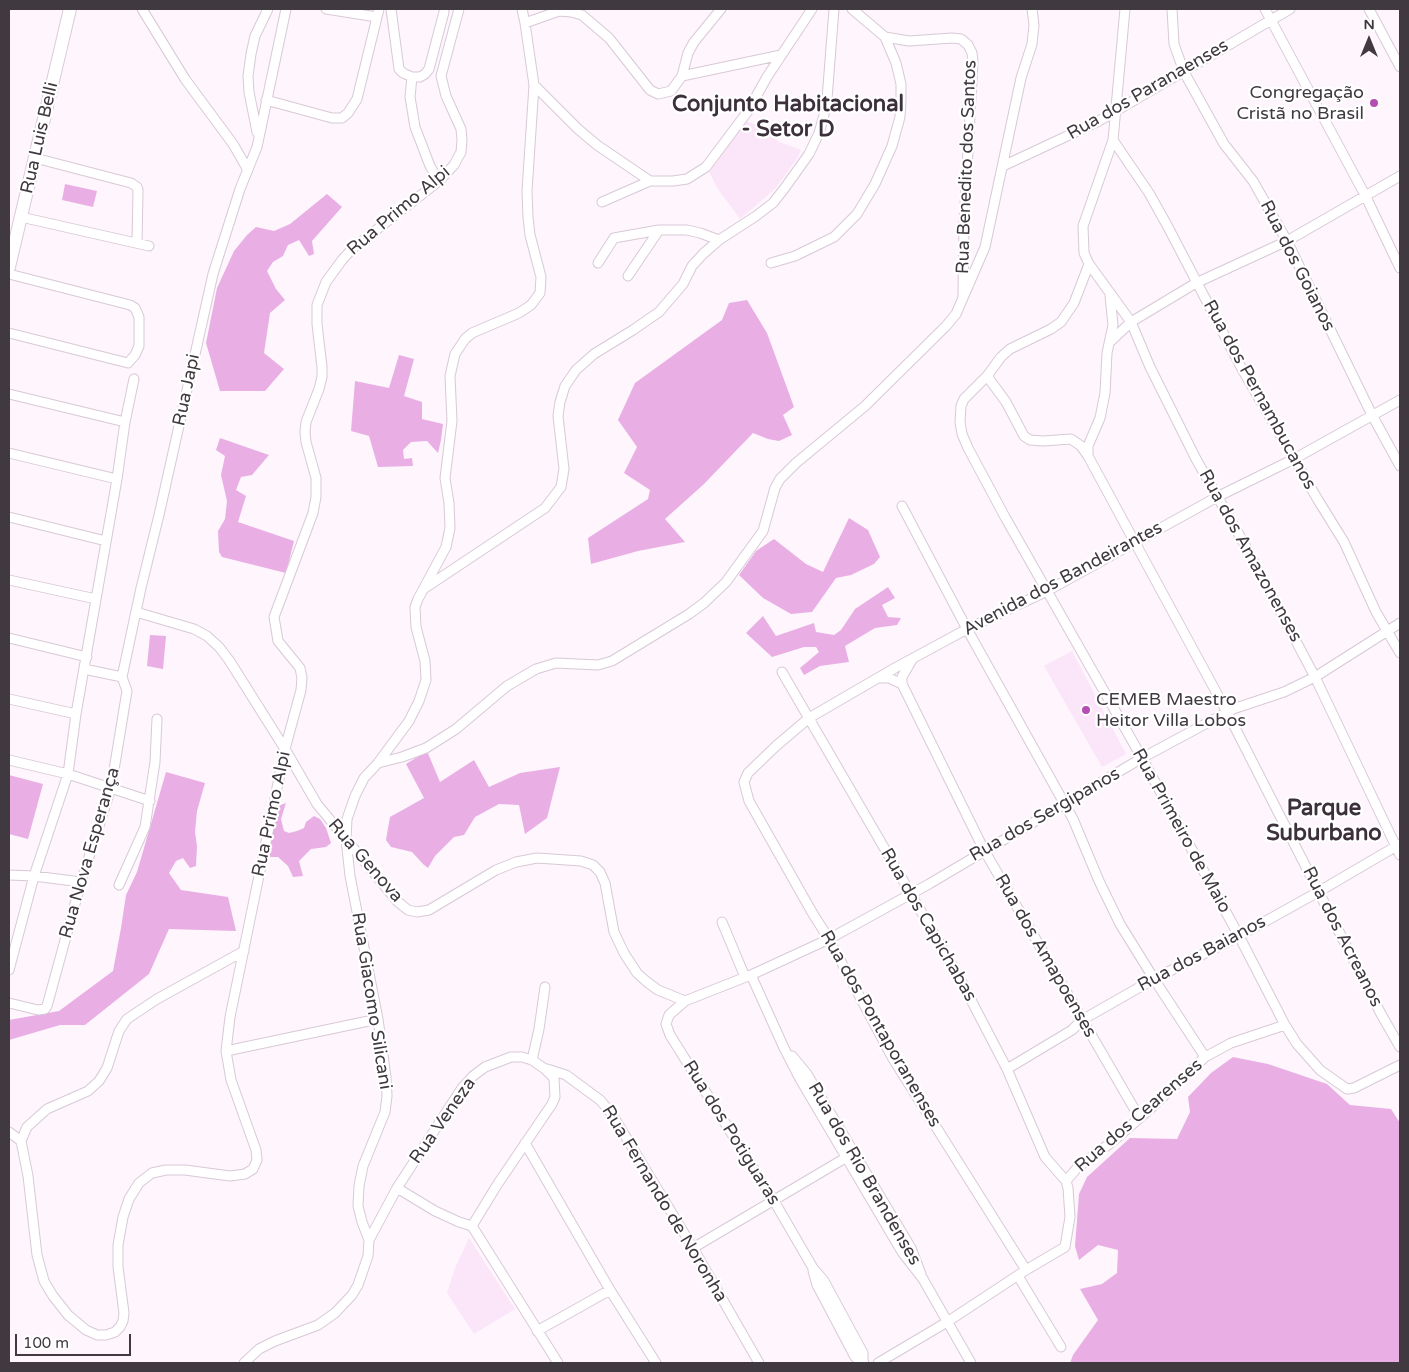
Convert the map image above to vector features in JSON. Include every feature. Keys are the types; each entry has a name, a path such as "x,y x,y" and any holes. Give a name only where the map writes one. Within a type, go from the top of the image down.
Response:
{"street":[{"name":"Rua Luis Belli","path":"9,267 70,9"},
{"path":"142,9 185,79 233,144 248,170"},
{"path":"258,135 249,92 248,76 255,36 268,9"},
{"name":"Rua Japi","path":"136,612 164,497 213,274 240,189 257,147 286,9"},
{"path":"266,100 332,118 342,118 348,114 357,99 378,13 326,9"},
{"path":"391,9 399,69 412,77 420,77 429,69 444,12"},
{"name":"Rua Primo Alpi","path":"21,1141 28,1176 36,1255 44,1281 68,1315 86,1330 97,1335 115,1332 123,1321 124,1312 118,1267 118,1245 128,1199 139,1182 152,1174 166,1170 185,1170 230,1176 244,1174 253,1169 257,1160 256,1150 231,1080 226,1051 230,1017 285,749 301,690 302,678 300,668 278,640 274,617 313,512 316,498 316,478 305,432 306,422 322,377 317,324 318,305 326,282 353,248 439,181 454,165 461,152 461,129 446,96 441,76 458,9"},
{"path":"423,589 446,546 450,528 445,478 452,421 450,376 455,354 465,339 472,333 508,319 531,305 540,293 541,277 530,236 527,191 534,85 526,23 522,9"},
{"path":"526,23 559,11 582,15 609,38 650,90 658,94 671,91 682,76 688,53 694,42 721,9"},
{"path":"602,202 650,181 673,182 687,179 706,167 748,111 781,55 812,9"},
{"path":"423,589 455,570 550,503 561,487 563,478 563,456 558,416 562,394 570,378 584,361 659,312 683,284 692,266 702,254 773,203 784,190 808,154 818,133 827,99 834,9"},
{"path":"771,263 795,256 834,236 857,214 875,184 892,146 900,117 901,100 901,84 896,62 885,37 852,9"},
{"path":"378,763 426,748 456,729 507,686 536,669 556,663 598,665 612,662 663,632 704,603 726,582 758,539 765,525 775,488 780,479 796,463 865,406 946,326 964,299 985,248 1021,78 1032,44 1034,25 1032,9"},
{"path":"988,376 1010,349 1051,329 1061,322 1074,302 1089,264 1082,246 1084,226 1113,140 1125,9"},
{"name":"Rua dos Goianos","path":"1172,9 1174,44 1184,72 1224,144 1253,181 1287,241 1372,415 1400,466"},
{"path":"1265,9 1365,195 1400,268"},
{"name":"Rua dos Paranaenses","path":"1003,166 1070,136 1184,72 1290,9"},
{"path":"1369,9 1400,67"},
{"name":"Rua Benedito dos Santos","path":"885,37 909,41 960,39 968,45 972,53 964,222 964,299"},
{"path":"682,76 781,55"},
{"path":"412,77 410,97 415,127 425,155 439,181"},
{"path":"534,85 578,129 597,145 650,181"},
{"name":"Rua dos Pernambucanos","path":"1113,140 1168,226 1242,369 1344,542 1386,631 1400,653"},
{"path":"36,158 131,183 138,190 137,243"},
{"path":"1111,341 1131,322 1196,283 1287,241 1400,176"},
{"path":"21,217 150,246"},
{"path":"598,263 614,238 659,230 687,230 700,232 719,240"},
{"path":"628,276 659,230"},
{"name":"Rua dos Amazonenses","path":"1089,264 1131,322 1154,375 1217,497 1246,547 1315,677 1398,845 1400,856"},
{"path":"9,274 130,305 138,312 139,346 135,355 128,362 9,333"},
{"path":"1088,456 1088,446 1104,407 1107,353 1111,341 1114,317 1110,293"},
{"name":"Rua Primeiro de Maio","path":"988,376 969,392 960,406 962,434 968,448 1142,758 1285,1025 1297,1044 1320,1070 1347,1089 1354,1088 1400,1065"},
{"name":"Rua dos Acreanos","path":"988,376 1006,402 1024,436 1030,440 1043,441 1070,439 1080,446 1088,456 1227,712 1381,1014 1400,1046"},
{"path":"9,970 34,876 68,774 76,714 117,479 125,422 134,379"},
{"path":"9,394 125,422"},
{"name":"Avenida dos Bandeirantes","path":"744,782 748,773 755,765 809,718 913,658 967,629 1047,591 1217,497 1294,459 1400,400"},
{"path":"9,453 117,479"},
{"path":"902,506 967,629 1073,820 1120,924 1205,1057"},
{"path":"9,517 106,541"},
{"path":"440,558 455,570"},
{"path":"9,580 96,599"},
{"name":"Rua Giacomo Silicani","path":"244,1363 259,1349 318,1325 344,1304 358,1285 368,1256 369,1240 358,1206 359,1186 363,1166 384,1112 387,1096 378,1019 350,876 346,839 347,819 364,778 378,763 409,721 419,701 426,680 425,661 414,616 415,607 423,589"},
{"name":"Rua Nova Esperança","path":"9,1003 38,1010 45,1009 47,1006 81,882 112,788 127,691 122,677 136,612"},
{"name":"Rua Genova","path":"136,612 194,629 207,636 219,647 285,749 317,804 397,901 408,910 417,912 439,906 496,870 516,862 537,858 580,861 592,865 600,872 605,883 614,932 624,953 638,973 658,990 686,1001"},
{"name":"Rua dos Sergipanos","path":"686,1001 748,976 828,939 911,894 1142,758 1227,712 1284,692 1315,677 1400,624"},
{"path":"9,638 87,656"},
{"path":"878,678 889,678 902,684 902,677 913,658"},
{"path":"84,669 122,677"},
{"name":"Rua dos Capichabas","path":"782,672 958,975 1007,1069 1045,1156 1066,1181"},
{"name":"Rua dos Amapoenses","path":"902,684 984,850 1139,1117"},
{"path":"9,699 76,714"},
{"path":"119,885 145,827 155,762 157,720"},
{"path":"9,760 68,774 150,801"},
{"name":"Rua dos Pontaporanenses","path":"744,782 749,801 828,939 892,1057 1022,1273 1062,1347"},
{"name":"Rua dos Baianos","path":"1007,1069 1072,1030 1082,1020 1154,979 1239,936 1398,845"},
{"path":"9,875 81,882"},
{"path":"722,922 784,1048"},
{"path":"9,1132 21,1141 28,1127 47,1109 88,1091 99,1081 107,1068 119,1031 127,1019 157,999 244,951"},
{"path":"532,1060 539,1029 544,987"},
{"name":"Rua dos Potiguaras","path":"686,1001 669,1015 666,1024 670,1034 774,1201 813,1268 817,1285 856,1357 863,1362"},
{"path":"226,1051 378,1019"},
{"name":"Rua dos Cearenses","path":"878,1363 947,1322 1065,1247 1070,1217 1066,1181 1078,1167 1112,1142 1205,1057 1231,1044 1285,1025"},
{"name":"Rua dos Rio Brandenses","path":"784,1048 800,1079 902,1252 923,1279"},
{"name":"Rua dos Rio Brandenses","path":"784,1048 800,1066 817,1091 911,1248 923,1279"},
{"name":"Rua Veneza","path":"369,1240 397,1188 462,1088 473,1076 485,1067 511,1057 522,1057 532,1060 545,1068"},
{"path":"472,1226 496,1185 556,1097 554,1078 545,1068"},
{"name":"Rua Fernando de Noronha","path":"545,1068 566,1075 600,1100 612,1114 693,1248 759,1363"},
{"path":"525,1143 610,1290 656,1363"},
{"path":"693,1248 847,1158"},
{"path":"397,1188 435,1211 472,1226 558,1363"},
{"path":"923,1279 971,1363"},
{"path":"537,1331 610,1290"}],"shaded area":[{"path":"746,121 778,134 777,141 801,150 775,189 740,219 718,189 709,172"},
{"path":"65,184 97,191 93,207 62,200"},
{"path":"327,194 342,207 312,241 314,254 309,256 299,240 288,245 283,256 273,262 267,271 276,289 285,300 270,313 264,353 284,369 265,391 220,391 206,343 217,288 234,251 256,227 274,231 290,224"},
{"path":"747,300 767,333 794,407 783,415 792,435 779,441 753,433 704,484 665,519 685,542 638,551 591,564 588,538 648,499 650,490 624,473 637,447 618,420 635,383 722,320 729,303"},
{"path":"399,355 414,359 404,396 422,402 422,419 443,424 441,440 438,453 427,441 411,442 403,450 404,459 412,458 413,466 378,467 369,436 351,431 355,381 389,388"},
{"path":"220,438 269,455 252,475 241,477 236,490 246,496 238,522 294,541 286,573 222,557 219,552 218,531 225,519 227,501 221,475 225,456 216,450"},
{"path":"849,518 868,530 880,557 874,564 851,575 836,578 812,612 791,614 763,598 739,575 756,551 774,539 806,564 823,572"},
{"path":"888,587 895,598 882,605 888,617 901,618 897,625 875,628 845,646 849,662 820,666 804,675 800,668 819,652 816,647 804,647 772,657 746,633 763,616 776,636 814,623 816,632 834,635 841,630 855,609"},
{"path":"150,635 166,636 163,669 147,666"},
{"name":"CEMEB Maestro Heitor Villa Lobos","path":"1072,651 1126,754 1102,767 1044,666"},
{"path":"427,751 440,782 474,760 489,787 520,773 560,767 547,818 525,834 519,805 499,804 475,817 464,835 454,837 435,856 428,868 412,852 391,847 386,840 390,817 424,798 406,764"},
{"path":"166,772 205,783 197,811 195,832 197,846 196,866 190,868 183,858 176,861 169,873 181,890 228,897 236,931 169,929 149,974 85,1025 60,1025 9,1040 9,1020 59,1011 113,971 126,895 137,872"},
{"path":"9,775 43,784 28,839 9,834"},
{"path":"286,803 281,819 284,831 289,833 304,828 306,822 314,816 320,819 326,828 331,843 326,847 311,849 299,861 303,876 293,877 288,866 278,857 267,857 275,807"},
{"path":"1233,1057 1268,1064 1327,1084 1350,1105 1391,1109 1400,1123 1400,1363 1070,1363 1073,1355 1098,1320 1080,1289 1102,1284 1117,1273 1118,1250 1098,1245 1079,1260 1075,1246 1079,1194 1087,1177 1130,1138 1177,1139 1190,1112 1188,1097 1211,1073"},
{"path":"469,1238 515,1309 474,1334 447,1293 455,1268"}],"place":[{"name":"Congregação Cristã no Brasil","path":"1374,103"},
{"name":"CEMEB Maestro Heitor Villa Lobos","path":"1086,710"}],"district":[{"name":"Conjunto Habitacional - Setor D","path":"788,118"},
{"name":"Parque Suburbano","path":"1324,822"}]}
